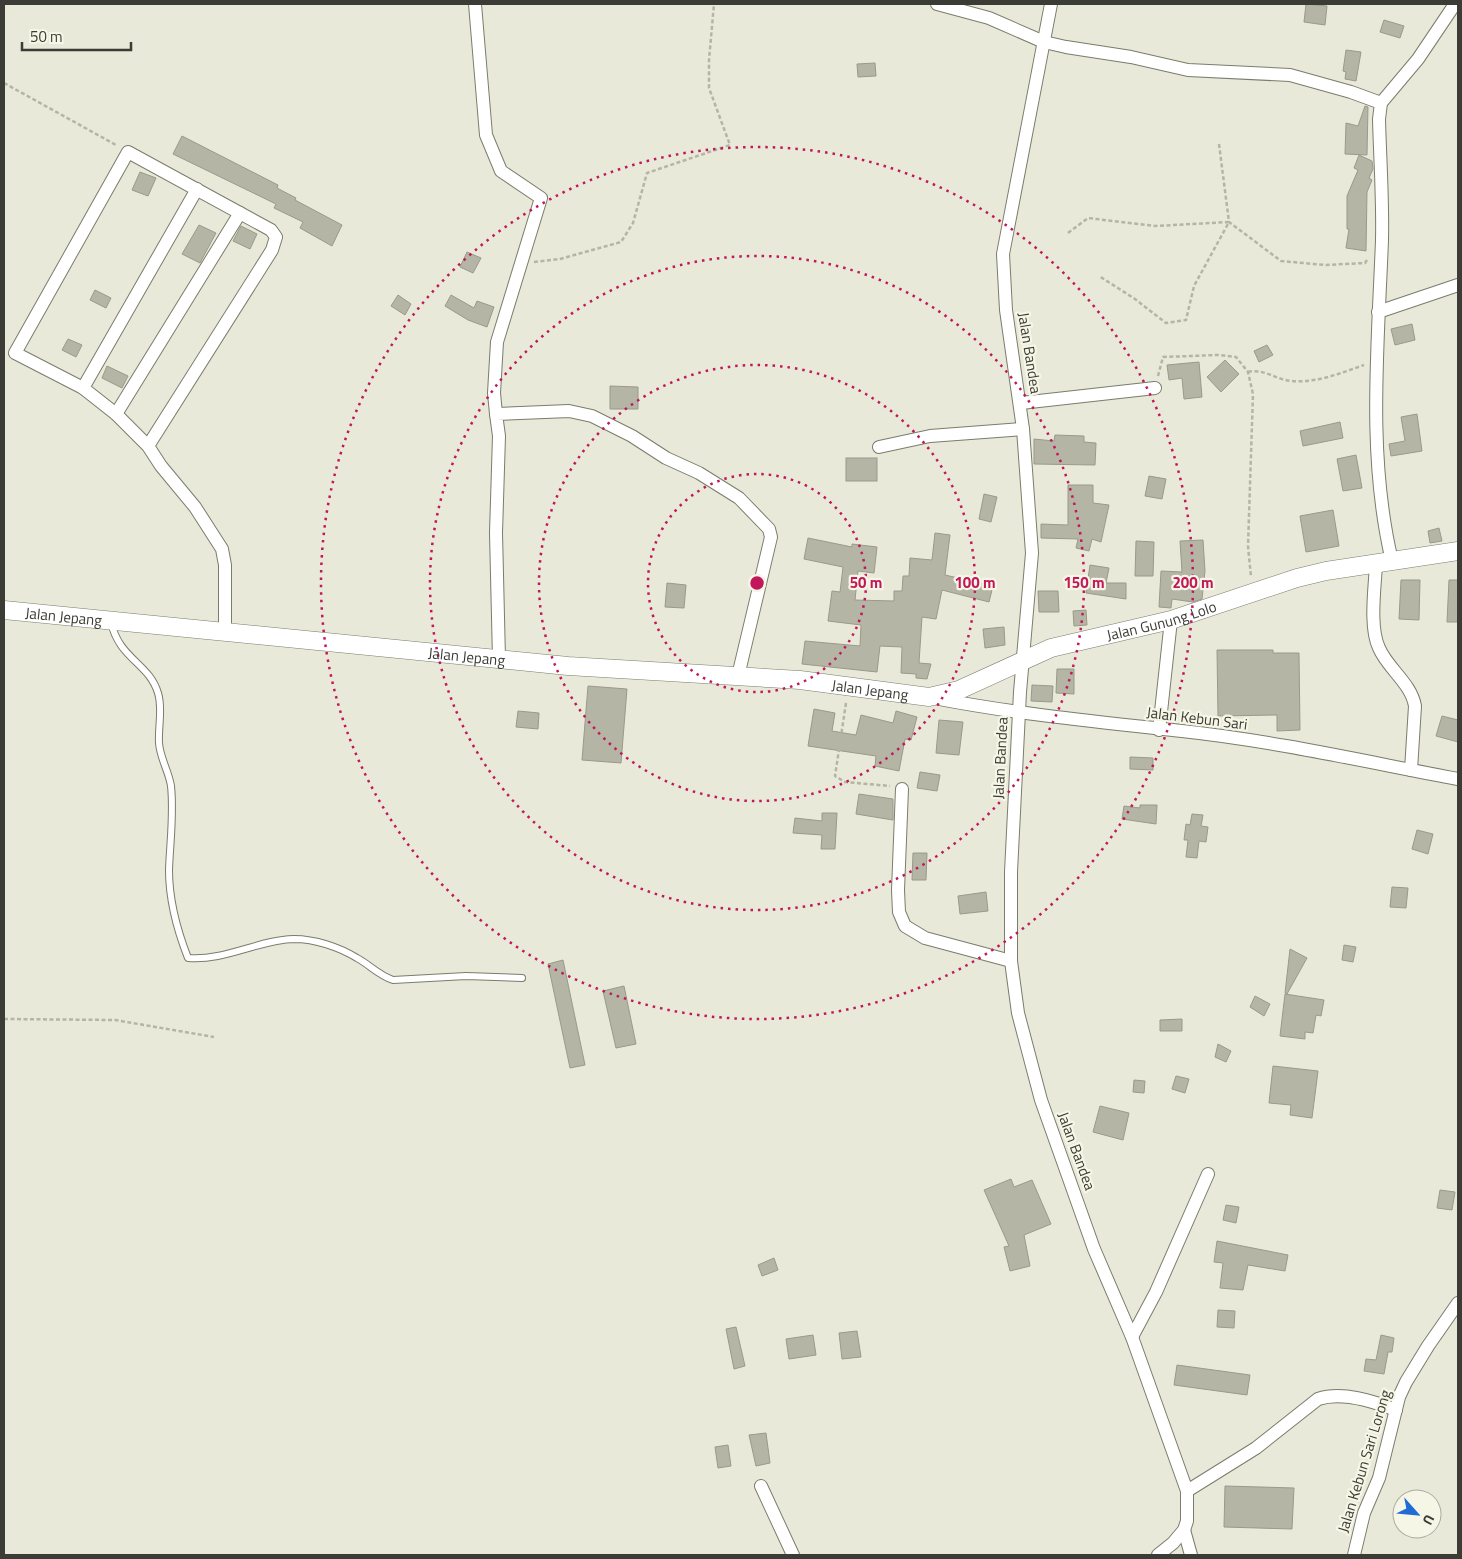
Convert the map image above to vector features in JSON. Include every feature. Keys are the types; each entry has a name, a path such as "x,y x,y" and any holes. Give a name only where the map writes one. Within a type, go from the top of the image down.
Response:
{"street":[{"path":"475,4 486,135 500,172 541,198 497,342 494,393 499,436 496,533 499,660"},
{"path":"937,4 989,18 1044,42 1131,57 1188,70 1290,75 1351,92 1381,103"},
{"name":"Jalan Bandea","path":"1051,4 1003,254 1009,334 1021,403 1032,553 1019,713 1011,872 1011,961 1018,1012 1041,1100 1094,1249 1132,1338 1187,1491 1187,1521 1184,1530"},
{"path":"1412,770 1416,706 1413,696 1378,647 1374,609 1384,562 1379,484 1376,361 1382,239 1381,103 1418,58 1455,4"},
{"path":"148,446 274,244 274,232 128,152 15,352 83,388 116,414 148,446 161,466 195,507 222,549 226,573 225,632"},
{"path":"83,388 197,189"},
{"path":"116,414 240,214"},
{"path":"1378,312 1458,285"},
{"path":"1021,403 1155,388"},
{"path":"496,414 570,411 592,416 632,436 666,458 718,484 739,498 755,513 769,529 771,537 738,676"},
{"path":"879,447 930,436 1023,429"},
{"name":"Jalan Gunung Lolo","path":"929,697 966,687 1051,648 1171,620 1297,578 1458,551"},
{"name":"Jalan Jepang","path":"4,610 499,660 800,680 929,697"},
{"path":"1159,730 1171,620"},
{"name":"Jalan Kebun Sari","path":"929,697 1019,713 1269,744 1458,779"},
{"path":"902,789 898,890 899,912 905,926 925,938 1011,961"},
{"path":"1132,1338 1159,1285 1208,1174"},
{"name":"Jalan Kebun Sari Lorong","path":"1354,1555 1364,1513 1379,1478 1396,1410 1406,1382 1458,1303"},
{"path":"1187,1491 1256,1448 1318,1399 1330,1395 1342,1395 1396,1410"},
{"path":"761,1486 793,1555"},
{"path":"1158,1555 1173,1543 1184,1530"},
{"path":"1184,1530 1191,1555"}],"lane":[{"path":"111,620 113,633 121,648 146,672 158,695 159,744 171,785 169,871 171,900 179,936 188,958 205,960 294,939 328,945 357,958 383,977 393,980 466,976 522,978"}],"path":[{"path":"520,264 560,259 621,242 633,223 647,173 730,145 709,88 709,60 714,4"},
{"path":"4,83 128,152"},
{"path":"1099,276 1135,299 1166,323 1186,320 1194,286 1228,222 1219,144"},
{"path":"1068,233 1088,218 1155,226 1228,222 1281,261 1325,265 1365,263 1382,239"},
{"path":"1155,388 1163,358 1218,355 1236,357 1248,372 1253,394 1248,546 1253,594"},
{"path":"1248,372 1256,370 1286,380 1315,381 1376,361"},
{"path":"849,686 835,776 845,782 896,786 902,789"},
{"path":"4,1020 115,1020 214,1037"}],"building":[{"path":"1306,4 1327,6 1325,25 1304,22"},
{"path":"1384,20 1404,26 1400,38 1380,32"},
{"path":"1346,50 1361,52 1356,81 1345,79 1346,72 1343,71"},
{"path":"875,63 876,76 858,77 857,64"},
{"path":"1365,106 1368,107 1367,155 1345,154 1346,123 1358,126"},
{"path":"182,136 278,185 277,188 296,198 295,200 342,225 332,246 300,228 303,222 274,208 276,204 173,154"},
{"path":"1359,155 1372,161 1373,169 1369,178 1372,180 1367,192 1366,251 1346,248 1349,229 1347,229 1347,196 1358,170 1354,168"},
{"path":"140,172 156,178 148,196 132,190"},
{"path":"199,225 216,233 200,263 182,254"},
{"path":"241,226 257,234 250,249 233,241"},
{"path":"467,252 481,258 473,273 460,267"},
{"path":"95,290 111,298 106,308 90,300"},
{"path":"398,295 411,304 405,315 391,306"},
{"path":"451,295 474,308 477,301 494,307 487,327 468,320 445,306"},
{"path":"1412,324 1415,340 1395,345 1391,329"},
{"path":"68,339 82,345 76,357 62,350"},
{"path":"1267,345 1273,355 1259,362 1254,351"},
{"path":"1225,360 1239,374 1221,392 1207,377"},
{"path":"1199,362 1202,397 1184,399 1182,378 1169,380 1167,365"},
{"path":"107,366 128,376 122,388 102,378"},
{"path":"610,386 638,387 638,409 610,409"},
{"path":"1417,414 1422,451 1391,456 1389,444 1405,441 1401,417"},
{"path":"1340,422 1343,438 1303,446 1300,431"},
{"path":"1055,435 1084,436 1084,442 1096,443 1095,465 1034,464 1034,439 1054,441"},
{"path":"1356,455 1362,488 1343,491 1337,459"},
{"path":"846,458 877,458 877,481 846,481"},
{"path":"1149,476 1166,479 1162,499 1145,496"},
{"path":"1068,485 1093,485 1093,503 1109,505 1101,542 1092,539 1089,551 1076,548 1078,539 1041,538 1041,524 1068,525"},
{"path":"984,494 997,497 991,522 979,519"},
{"path":"1333,510 1339,546 1306,552 1300,516"},
{"path":"1439,528 1442,541 1430,543 1428,531"},
{"path":"935,533 950,535 945,575 993,586 989,602 942,590 936,619 922,617 919,663 931,664 927,679 916,678 916,674 901,673 902,647 880,646 877,672 802,664 805,641 860,646 861,625 828,621 832,591 840,592 843,567 804,559 808,538 852,547 852,544 877,547 874,573 858,571 855,600 894,601 894,591 902,591 903,576 909,576 910,558 932,560"},
{"path":"1203,540 1205,571 1202,599 1193,602 1172,599 1171,608 1159,607 1161,571 1182,572 1180,541"},
{"path":"1136,541 1154,542 1153,576 1135,576"},
{"path":"1090,565 1109,568 1106,583 1126,583 1126,599 1086,593"},
{"path":"1401,580 1420,580 1419,620 1399,619"},
{"path":"1449,580 1458,580 1458,622 1447,622"},
{"path":"667,583 686,585 684,608 665,607"},
{"path":"1038,591 1058,591 1059,612 1039,612"},
{"path":"1086,610 1087,625 1074,626 1073,611"},
{"path":"1004,627 1005,645 985,648 983,629"},
{"path":"1217,650 1273,650 1273,653 1299,653 1300,730 1277,731 1277,715 1218,716"},
{"path":"1057,669 1074,669 1074,694 1056,693"},
{"path":"1032,685 1053,686 1052,702 1031,701"},
{"path":"588,686 627,689 621,763 582,760"},
{"path":"814,709 835,713 832,731 856,735 861,715 893,723 896,711 917,717 911,740 905,739 899,771 875,766 876,756 808,746"},
{"path":"518,711 539,713 538,729 516,727"},
{"path":"1442,716 1458,720 1458,742 1436,736"},
{"path":"939,720 963,722 959,755 936,753"},
{"path":"1130,757 1153,758 1153,770 1130,769"},
{"path":"920,772 940,775 937,791 917,788"},
{"path":"859,794 893,799 893,820 856,814"},
{"path":"1140,805 1157,805 1156,824 1122,819 1124,806 1140,808"},
{"path":"822,813 837,813 835,849 821,849 822,835 793,833 795,818 822,821"},
{"path":"1192,814 1203,815 1201,826 1208,827 1206,842 1199,841 1197,858 1186,857 1188,840 1184,840 1186,824 1190,825"},
{"path":"1417,830 1433,834 1428,854 1412,849"},
{"path":"913,853 927,853 926,880 912,880"},
{"path":"1392,887 1408,888 1406,908 1390,907"},
{"path":"986,892 988,911 960,914 958,896"},
{"path":"1344,945 1356,947 1353,962 1342,960"},
{"path":"1290,949 1307,958 1287,994 1285,993"},
{"path":"563,960 585,1065 570,1068 548,964"},
{"path":"624,986 636,1044 616,1048 603,991"},
{"path":"1285,994 1324,1000 1321,1016 1316,1015 1313,1033 1305,1032 1305,1039 1280,1036"},
{"path":"1255,996 1270,1004 1264,1016 1250,1007"},
{"path":"1182,1019 1182,1031 1160,1031 1160,1020"},
{"path":"1218,1044 1231,1051 1226,1062 1215,1057"},
{"path":"1273,1066 1318,1071 1312,1118 1290,1115 1291,1105 1269,1103"},
{"path":"1176,1076 1189,1079 1185,1093 1172,1089"},
{"path":"1134,1080 1145,1081 1144,1093 1133,1092"},
{"path":"1100,1106 1129,1113 1123,1140 1093,1132"},
{"path":"1011,1179 1014,1187 1032,1180 1051,1224 1024,1235 1030,1266 1010,1271 1004,1247 1009,1246 984,1190"},
{"path":"1440,1190 1455,1192 1452,1210 1437,1208"},
{"path":"1226,1205 1239,1207 1236,1223 1223,1220"},
{"path":"1217,1241 1288,1255 1285,1271 1248,1265 1243,1290 1220,1288 1223,1263 1214,1262"},
{"path":"774,1258 778,1270 762,1276 758,1265"},
{"path":"1218,1310 1235,1311 1234,1328 1217,1327"},
{"path":"736,1327 745,1366 734,1369 726,1329"},
{"path":"857,1331 861,1357 842,1359 839,1333"},
{"path":"813,1335 816,1355 789,1359 786,1339"},
{"path":"1381,1335 1394,1338 1392,1352 1388,1352 1384,1374 1364,1371 1366,1359 1376,1360"},
{"path":"1177,1365 1250,1375 1247,1395 1174,1385"},
{"path":"766,1433 770,1463 756,1466 749,1435"},
{"path":"728,1445 731,1466 718,1468 715,1447"},
{"path":"1225,1486 1294,1488 1292,1529 1224,1527"}]}
